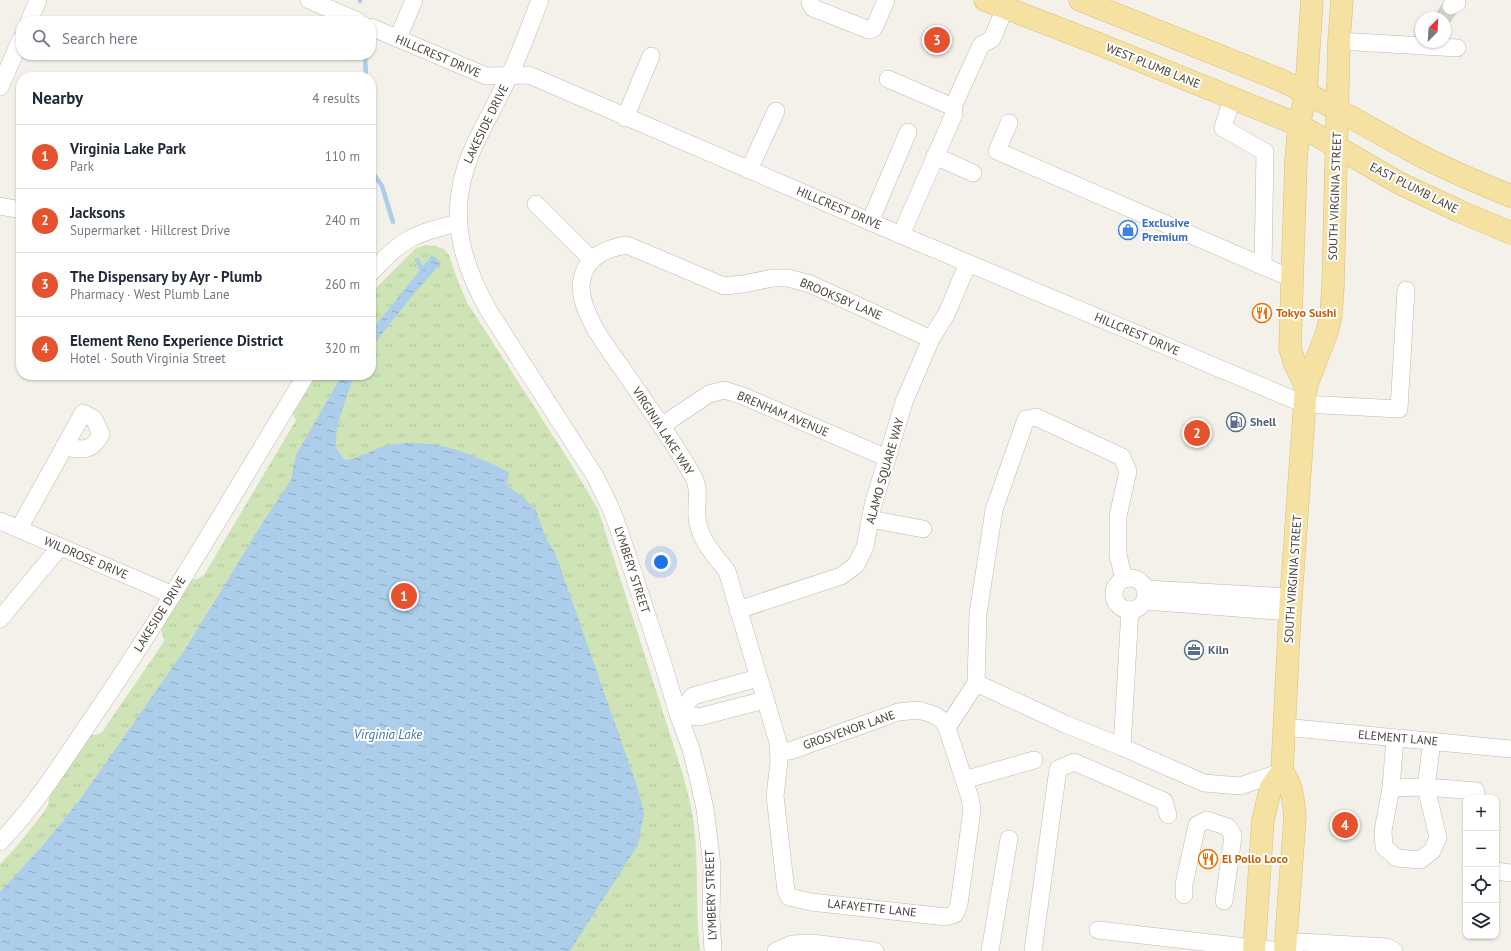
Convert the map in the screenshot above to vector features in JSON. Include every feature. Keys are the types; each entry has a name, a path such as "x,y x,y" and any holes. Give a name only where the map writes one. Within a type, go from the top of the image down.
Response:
{"main road":[{"name":"WEST PLUMB LANE","path":"985,0 1299,125 1328,142"},
{"path":"1080,0 1278,79 1322,101 1437,164 1473,181 1511,196"},
{"name":"SOUTH VIRGINIA STREET","path":"1286,951 1295,817 1293,798 1288,779 1282,772 1290,605 1305,395 1327,332 1331,315 1333,286 1328,142 1322,101 1312,0"},
{"name":"SOUTH VIRGINIA STREET","path":"1305,395 1290,348 1296,160 1299,125 1322,101 1339,41 1342,0"},
{"name":"EAST PLUMB LANE","path":"1328,142 1421,194 1511,233"},
{"path":"1254,949 1263,820 1271,787 1282,772"}],"street":[{"path":"31,16 38,0"},
{"path":"309,0 346,16"},
{"path":"398,38 414,0"},
{"name":"LAKESIDE DRIVE","path":"458,222 458,201 465,170 474,147 510,76 540,0"},
{"path":"810,0 813,8 869,30 874,28 886,0"},
{"path":"901,235 954,114 953,106 981,44 992,39 1005,8"},
{"name":"HILLCREST DRIVE","path":"376,29 486,76 528,75 625,118 968,263 1305,395 1399,409 1406,290"},
{"path":"1339,41 1415,44"},
{"path":"0,86 5,60 16,46"},
{"path":"1451,47 1457,48"},
{"path":"625,118 651,56"},
{"path":"888,79 953,106"},
{"path":"1232,98 1224,128 1265,152 1263,266"},
{"path":"749,170 776,111"},
{"path":"1009,123 997,151 1292,279"},
{"path":"870,222 908,132"},
{"path":"936,156 973,173"},
{"path":"536,204 592,260"},
{"path":"0,206 16,209"},
{"path":"376,268 396,247 409,238 425,231 458,222"},
{"name":"LYMBERY STREET","path":"458,222 461,246 468,270 478,292 595,476 612,511 678,714 691,749 705,809 712,865 711,918 713,951"},
{"name":"BROOKSBY LANE","path":"592,260 602,252 614,247 628,245 724,286 773,278 788,278 810,284 931,339"},
{"name":"VIRGINIA LAKE WAY","path":"592,260 584,272 581,286 584,304 598,333 661,426 697,483 697,518 702,536 710,550 727,571 778,742 779,762 775,796 786,891 789,897"},
{"name":"ALAMO SQUARE WAY","path":"738,610 841,576 856,564 864,547 870,519 904,402 931,339 947,313 968,263"},
{"name":"LAKESIDE DRIVE","path":"0,842 25,814 129,664 173,595 303,380"},
{"name":"BRENHAM AVENUE","path":"661,426 709,394 724,390 743,396 887,458"},
{"path":"1034,760 964,780 944,724 976,683 978,614 994,510 1026,419 1036,417 1122,457 1128,471 1118,516 1118,555 1124,578"},
{"path":"19,529 64,447"},
{"path":"870,519 923,528"},
{"name":"WILDROSE DRIVE","path":"0,521 173,595"},
{"path":"0,619 60,547"},
{"path":"1124,578 1134,578 1139,580 1146,595 1139,608 1125,610 1120,607 1114,597 1115,586 1124,578"},
{"path":"1146,595 1290,605"},
{"path":"1122,747 1130,610"},
{"path":"678,714 693,696 758,678"},
{"path":"976,683 1065,724 1204,783 1240,786 1282,772"},
{"path":"678,714 699,717 765,700"},
{"name":"GROSVENOR LANE","path":"778,750 790,751 898,712 920,710 934,715 944,724"},
{"name":"ELEMENT LANE","path":"1284,727 1511,749"},
{"path":"1395,738 1391,788 1382,831 1384,847 1397,858 1420,860 1432,851 1438,838 1426,788 1432,741"},
{"path":"1033,951 1058,769 1074,762 1164,800 1168,815"},
{"name":"LAFAYETTE LANE","path":"789,897 811,902 946,916 954,914 959,904 972,810 964,780"},
{"path":"1391,788 1426,788 1476,791"},
{"path":"1184,895 1184,884 1198,825 1207,820 1228,827 1233,836 1224,901"},
{"path":"990,951 1009,839"},
{"path":"1499,871 1511,873"},
{"path":"1098,930 1281,951"},
{"path":"1286,951 1300,942 1387,947 1394,951"},
{"path":"776,951 792,944 812,943 875,951"}],"green space":[{"name":"Virginia Lake","path":"426,245 435,246 444,249 449,255 468,304 568,459 598,509 680,764 689,798 693,816 695,841 700,951 0,951 0,864 17,846 44,812 48,805 50,793 91,735 102,732 163,643 164,639 161,629 189,583 192,580 200,578 204,575 296,420 292,413 293,409 312,380 376,380 376,288 416,248"}],"water":[{"path":"432,255 441,263 412,296 376,342 376,325"},
{"name":"Virginia Lake","path":"339,380 353,380 342,412 336,442 337,449 345,460 349,460 375,449 401,443 433,444 480,458 509,472 507,486 522,496 536,510 545,536 556,555 638,789 644,813 638,845 570,951 0,951 0,892 43,845 79,801 184,651 265,519 291,480 296,455"}],"waterway":[{"path":"365,60 366,72"},
{"path":"376,177 382,186 393,222"},
{"path":"417,260 421,268"}],"tunnel":[{"path":"1447,12 1451,6"}],"place":[{"name":"The Dispensary by Ayr - Plumb","path":"937,40"},
{"name":"Exclusive Premium","path":"1128,230"},
{"name":"Tokyo Sushi","path":"1262,313"},
{"name":"Shell","path":"1236,422"},
{"name":"Jacksons","path":"1197,433"},
{"name":"Virginia Lake Park","path":"404,596"},
{"name":"Kiln","path":"1194,650"},
{"name":"Element Reno Experience District","path":"1345,825"},
{"name":"El Pollo Loco","path":"1208,859"}]}
